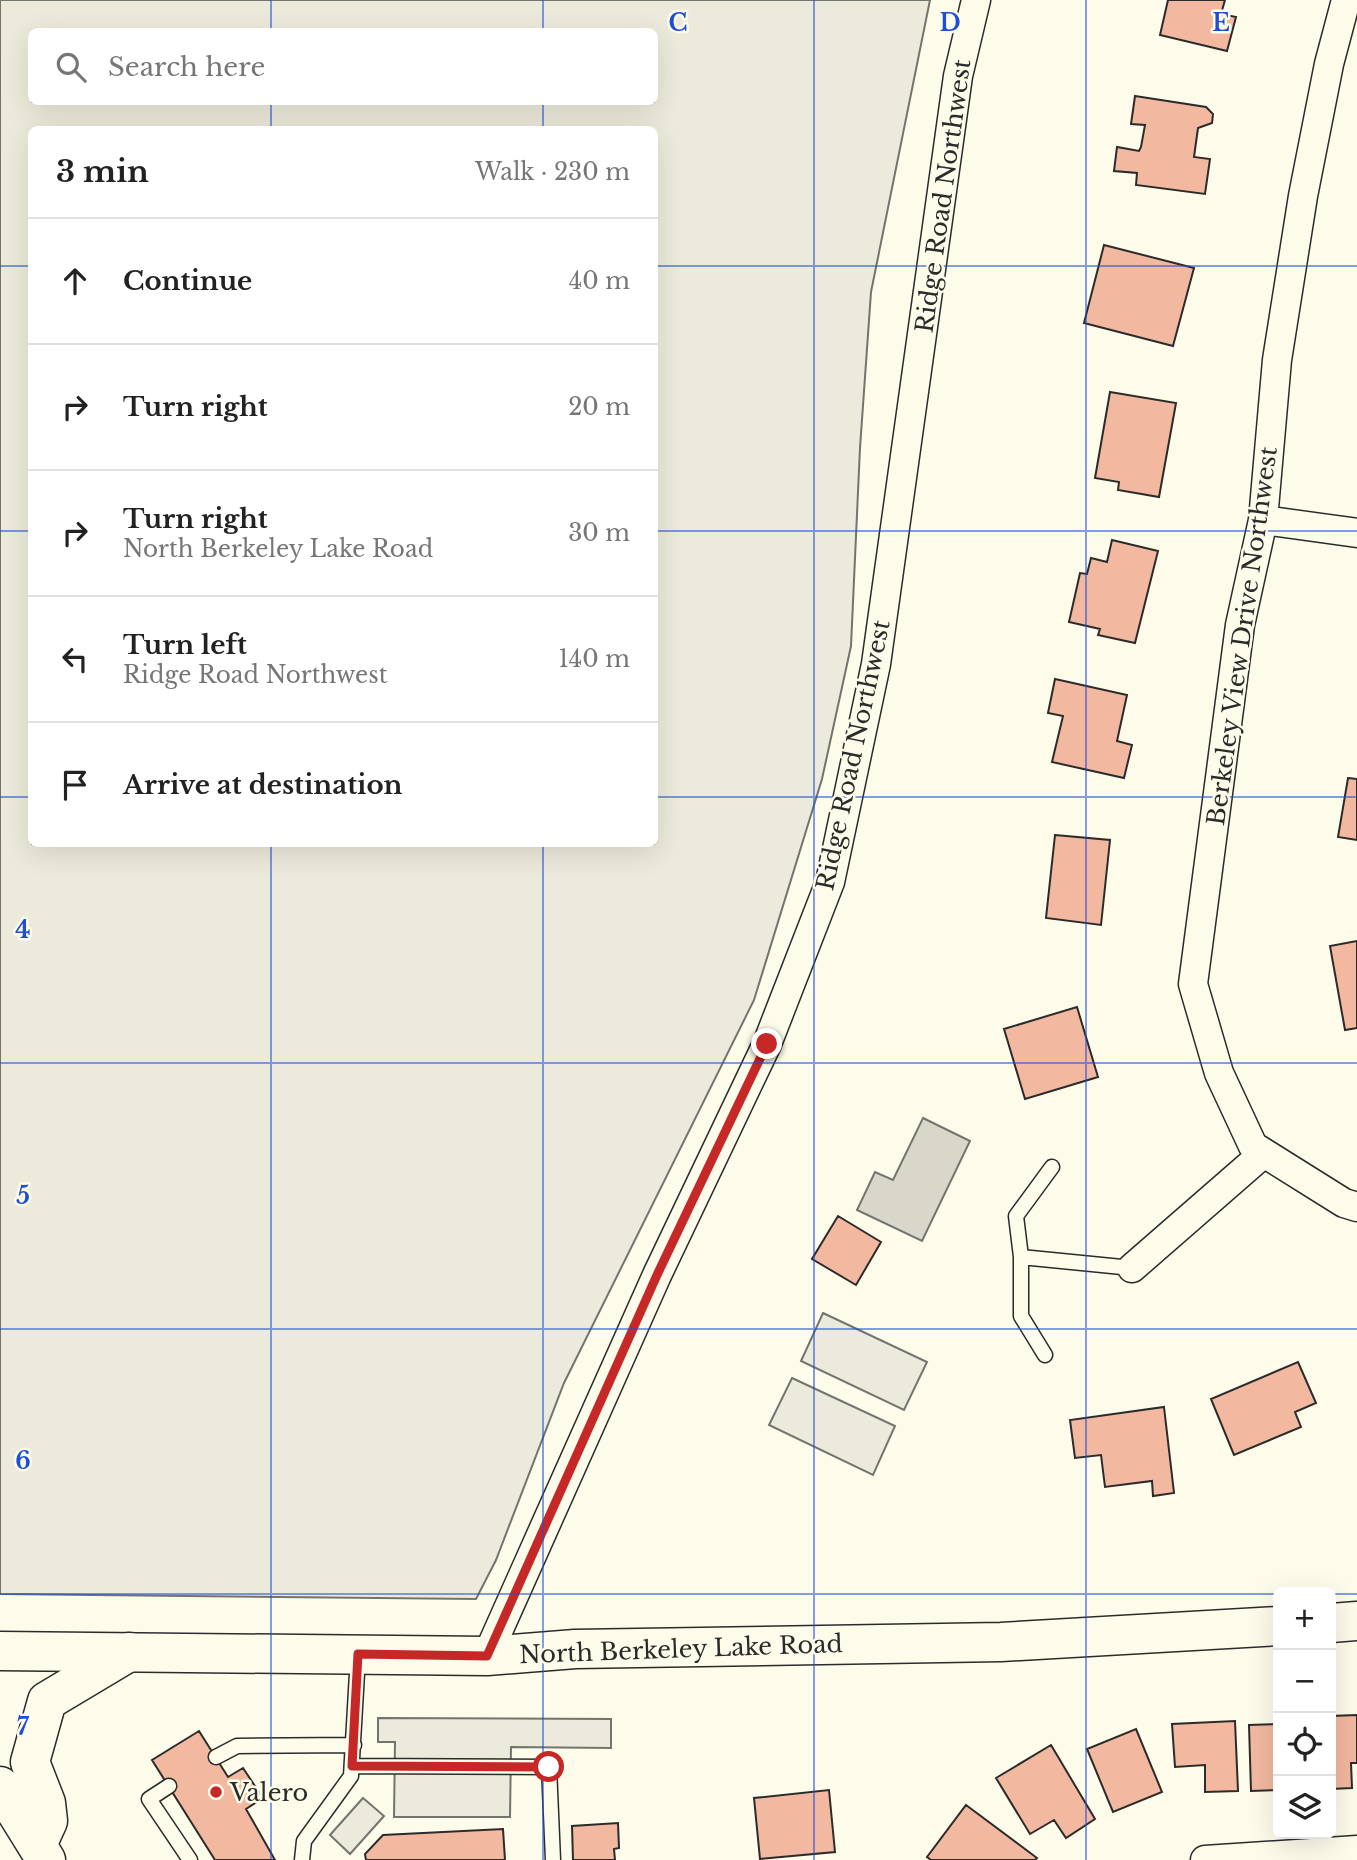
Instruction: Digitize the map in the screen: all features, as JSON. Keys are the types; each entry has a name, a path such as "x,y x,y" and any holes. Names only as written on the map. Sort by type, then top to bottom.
{"main road":[{"path":"1336,1623 1357,1621"},
{"name":"North Berkeley Lake Road","path":"0,1651 487,1656 575,1649 1002,1642 1273,1626"},
{"path":"42,1853 48,1821 46,1803 30,1762 47,1701 129,1652"},
{"path":"0,1786 42,1853"}],"street":[{"name":"Ridge Road Northwest","path":"487,1656 657,1275 767,1044 830,882 876,664 958,76 976,0"},
{"name":"Berkeley View Drive Northwest","path":"1346,0 1329,64 1298,224 1277,360 1264,520 1240,625 1193,984 1220,1073 1253,1146 1343,1203 1357,1207"},
{"path":"1264,520 1357,533"},
{"path":"1132,1268 1264,1153"},
{"path":"1205,1860 1357,1850"}],"lane":[{"path":"1045,1355 1021,1316 1021,1257 1016,1216 1052,1167"},
{"path":"1021,1257 1132,1268"},
{"path":"302,1860 303,1841 352,1776 358,1654"},
{"path":"216,1757 237,1746 354,1745"},
{"path":"352,1766 549,1767 553,1860"},
{"path":"169,1786 149,1799 190,1860"}],"shaded area":[{"path":"0,0 930,0 871,292 860,448 851,646 822,779 754,1000 564,1383 496,1560 476,1599 0,1594"},
{"path":"923,1118 970,1141 922,1241 857,1210 875,1172 893,1180"},
{"path":"823,1313 927,1362 904,1410 801,1361"},
{"path":"792,1378 895,1426 873,1475 769,1425"},
{"path":"378,1718 611,1719 611,1748 511,1747 510,1817 394,1817 395,1742 378,1742"},
{"path":"363,1798 384,1816 350,1854 330,1835"}],"building":[{"path":"1168,0 1225,0 1221,14 1236,17 1227,51 1160,35"},
{"path":"1135,96 1206,107 1213,114 1212,123 1198,128 1194,157 1210,159 1205,194 1136,185 1137,173 1114,171 1117,147 1139,151 1141,147 1145,125 1131,124"},
{"path":"1104,245 1194,268 1173,346 1084,323"},
{"path":"1110,392 1176,403 1159,497 1118,490 1119,482 1095,478"},
{"path":"1112,540 1158,551 1135,643 1098,635 1100,629 1069,622 1080,573 1087,574 1091,558 1107,562"},
{"path":"1055,679 1127,695 1117,741 1132,745 1124,778 1052,762 1063,716 1048,713"},
{"path":"1348,778 1357,779 1357,840 1338,837"},
{"path":"1055,835 1110,840 1101,925 1046,918"},
{"path":"1357,941 1357,1028 1345,1030 1330,946"},
{"path":"1077,1007 1098,1077 1025,1099 1004,1029"},
{"path":"838,1216 881,1242 856,1285 812,1259"},
{"path":"1298,1362 1316,1403 1295,1412 1301,1427 1234,1455 1211,1399"},
{"path":"1164,1407 1174,1493 1153,1496 1152,1481 1105,1487 1101,1455 1075,1458 1070,1420"},
{"path":"1357,1715 1357,1763 1351,1763 1352,1788 1336,1789 1336,1716"},
{"path":"1235,1721 1238,1791 1205,1792 1205,1765 1175,1767 1172,1724"},
{"path":"1273,1724 1273,1790 1251,1791 1249,1725"},
{"path":"1136,1729 1162,1792 1113,1812 1087,1749"},
{"name":"Valero","path":"199,1731 228,1777 243,1768 263,1798 246,1809 275,1860 215,1860 152,1760"},
{"path":"1051,1745 1095,1819 1066,1838 1054,1820 1030,1834 996,1778"},
{"path":"829,1790 835,1852 760,1859 754,1798"},
{"path":"966,1805 1037,1858 931,1860 927,1857"},
{"path":"618,1823 619,1848 614,1849 615,1860 573,1860 572,1826"},
{"path":"503,1829 505,1860 366,1860 365,1854 383,1835"}],"place":[{"name":"Valero","path":"216,1792"}],"route":[{"path":"549,1767 352,1766 358,1654 487,1656 657,1275 767,1044"}]}
